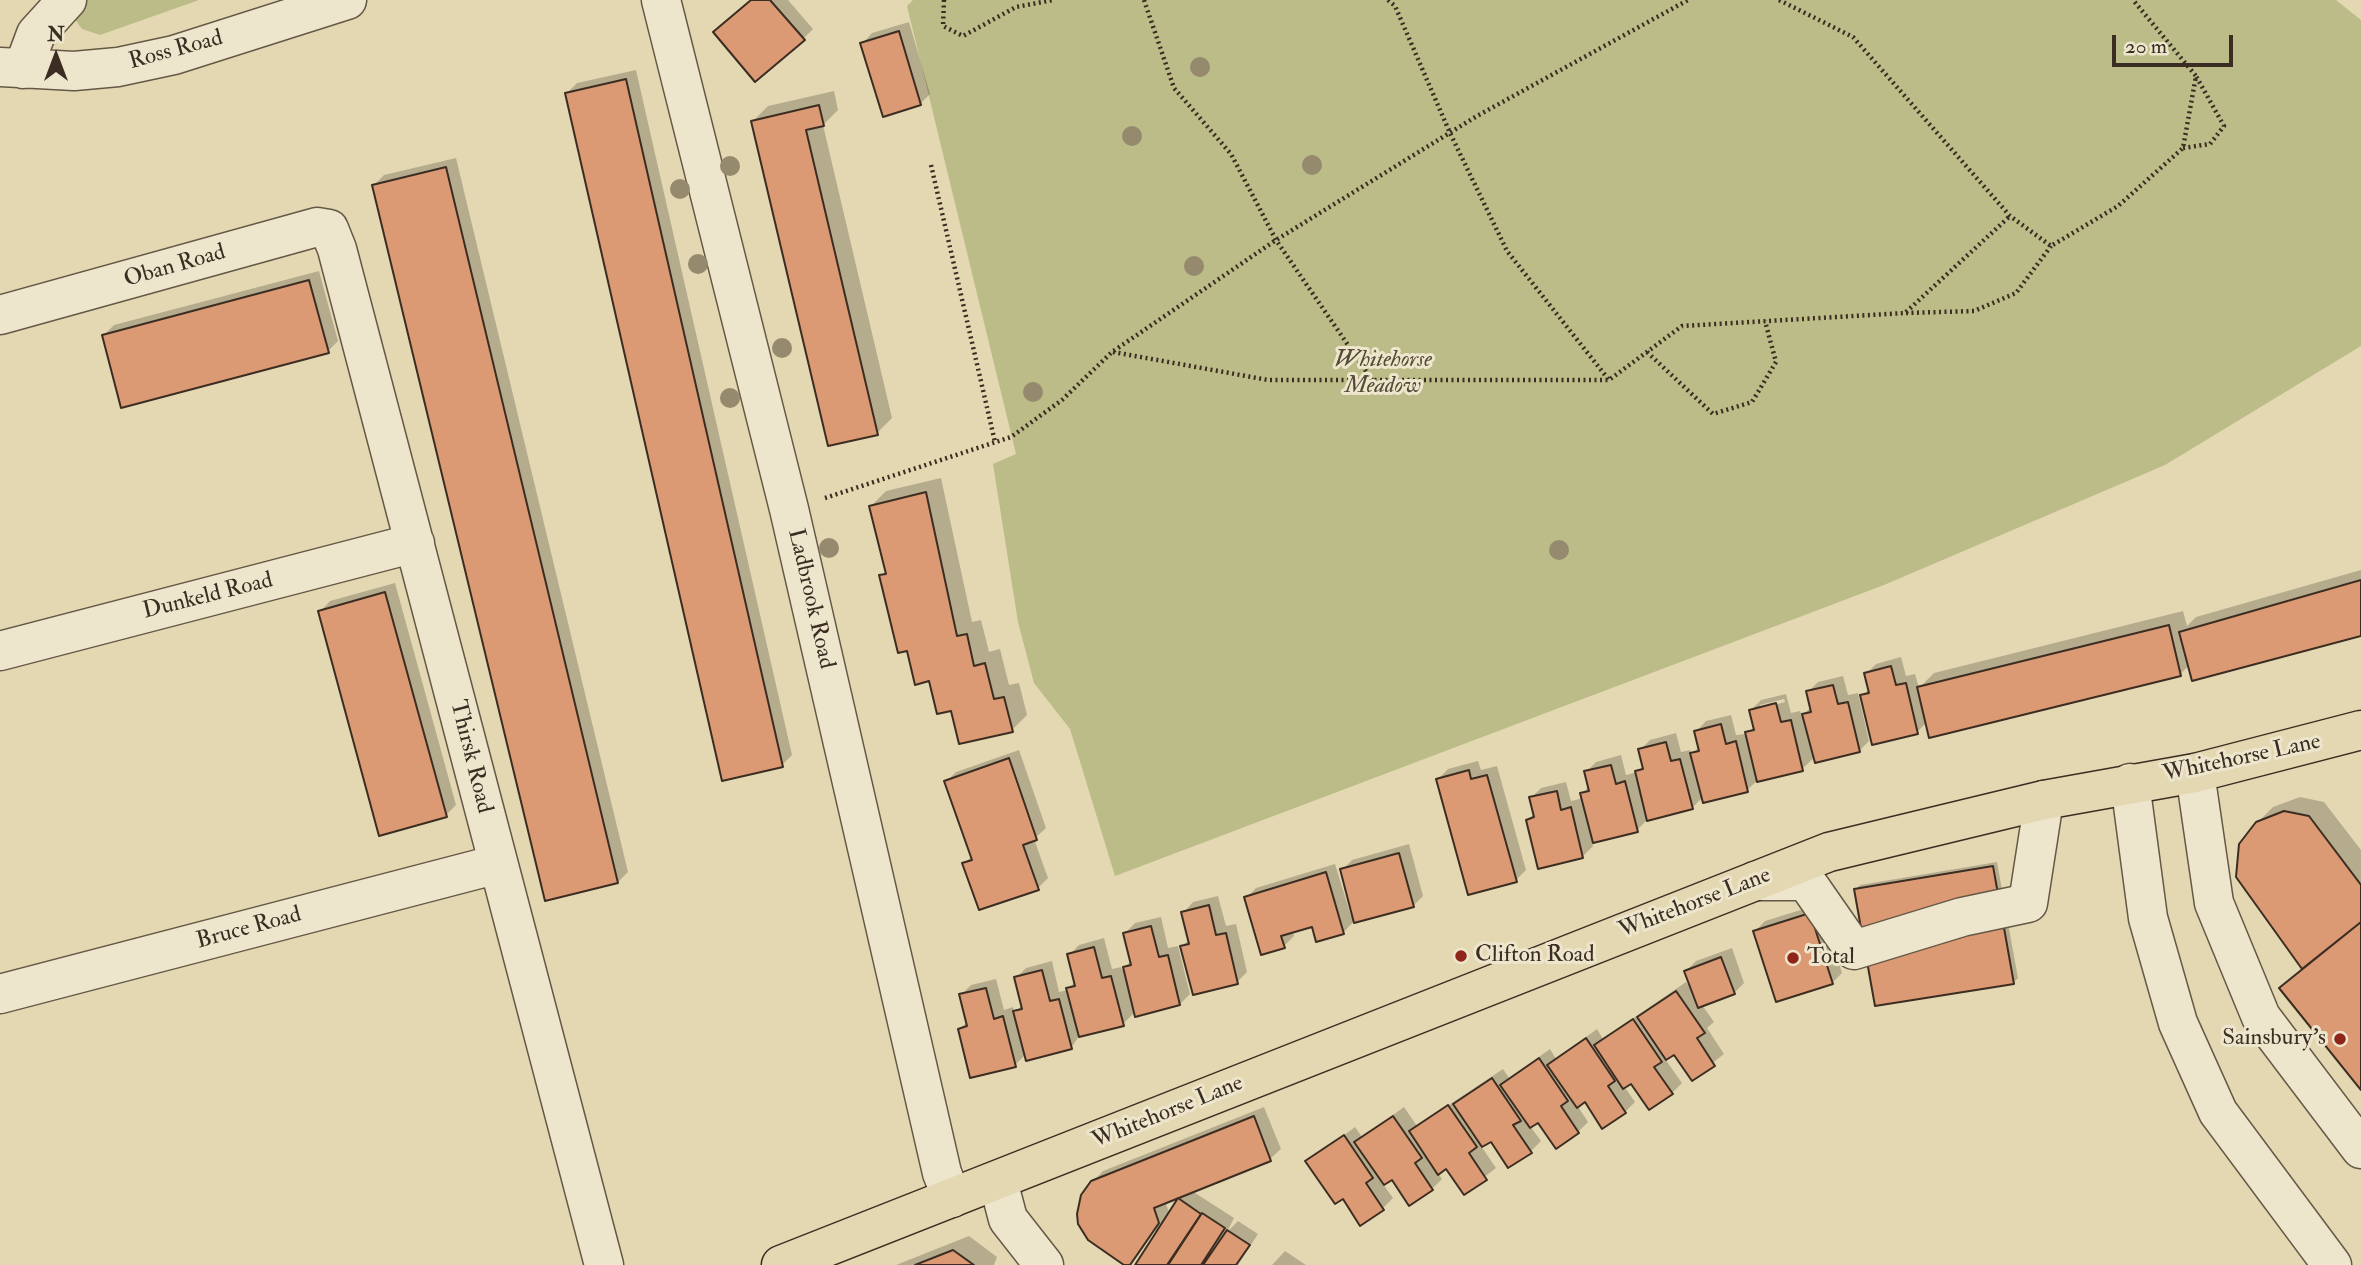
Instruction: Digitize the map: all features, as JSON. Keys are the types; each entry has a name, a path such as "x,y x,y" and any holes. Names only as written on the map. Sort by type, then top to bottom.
{"main road":[{"name":"Whitehorse Lane","path":"781,1265 1829,852 2043,800 2194,773 2361,730"}],"street":[{"path":"12,68 36,34 67,0"},
{"name":"Ross Road","path":"12,68 75,71 129,64 174,54 347,0"},
{"name":"Ladbrook Road","path":"661,0 789,509 939,1160 952,1198"},
{"name":"Oban Road","path":"0,315 317,227 329,229 337,249"},
{"name":"Thirsk Road","path":"337,249 604,1265"},
{"name":"Dunkeld Road","path":"0,651 415,543"},
{"path":"2194,773 2214,903 2261,1017 2361,1149"},
{"path":"2130,783 2148,918 2178,1023 2218,1112 2332,1265"},
{"path":"1755,881 1806,881 1854,950 1962,917 2028,903 2043,800"},
{"name":"Bruce Road","path":"0,994 498,864"},
{"path":"998,1181 1008,1219 1044,1265"}],"path":[{"path":"944,0 943,26 963,36 1016,7 1053,0"},
{"path":"1144,0 1174,88 1231,154 1276,240 1372,380"},
{"path":"1388,0 1395,6 1450,133 1507,251 1609,380"},
{"path":"789,509 1011,437 1062,400 1112,352 1276,240 1450,133 1688,0"},
{"path":"1779,0 1853,37 2010,216 2051,246"},
{"path":"1112,352 1268,380 1609,380 1682,326 1974,311 2016,293 2051,246 2118,206 2183,148 2210,144 2224,126 2196,76 2133,0"},
{"path":"2183,148 2196,76"},
{"path":"931,165 995,442"},
{"path":"1905,313 2010,216"},
{"path":"1647,352 1713,414 1752,402 1776,362 1765,321"}],"green space":[{"path":"69,0 199,0 100,35 82,29 74,18"},
{"name":"Whitehorse Meadow","path":"913,0 2336,0 2361,20 2361,346 2165,465 1884,585 1115,876 1070,729 1034,683 1018,622 993,464 1016,454 907,6"}],"building":[{"path":"751,0 770,0 805,40 755,82 713,32"},
{"path":"899,31 921,105 883,117 860,43"},
{"path":"626,79 783,767 722,781 565,93"},
{"path":"819,105 824,126 806,130 878,435 828,446 751,121"},
{"path":"446,167 618,883 545,901 372,185"},
{"path":"309,280 329,353 121,408 102,335"},
{"path":"926,492 957,636 967,634 974,666 985,663 994,699 1004,697 1013,732 959,744 951,711 937,714 929,681 915,685 907,651 898,653 879,575 886,574 869,506"},
{"path":"2361,580 2361,636 2192,681 2179,632"},
{"path":"385,592 447,817 379,836 318,611"},
{"path":"2169,625 2181,676 1929,738 1917,687"},
{"path":"1891,666 1896,685 1906,683 1918,734 1872,745 1860,695 1869,693 1864,673"},
{"path":"1833,685 1838,704 1848,702 1860,752 1815,763 1802,714 1811,712 1806,691"},
{"path":"1776,703 1781,722 1791,720 1803,771 1757,782 1745,732 1754,730 1749,710"},
{"path":"1721,724 1726,744 1736,741 1748,792 1703,803 1690,753 1699,751 1694,731"},
{"path":"1666,742 1671,761 1680,759 1693,809 1647,821 1635,771 1643,769 1638,749"},
{"path":"1009,758 1037,840 1023,845 1039,890 979,910 962,863 972,860 944,781"},
{"path":"1611,765 1616,784 1625,781 1638,832 1593,843 1580,793 1589,791 1584,771"},
{"path":"1469,770 1471,779 1487,775 1517,882 1468,895 1436,779"},
{"path":"1557,791 1561,810 1571,807 1583,858 1538,869 1526,820 1534,817 1529,797"},
{"path":"2284,811 2309,816 2361,885 2361,922 2302,969 2236,877 2239,844 2256,822"},
{"path":"1399,853 1414,907 1354,923 1340,869"},
{"path":"1993,866 2014,984 1875,1006 1854,889"},
{"path":"1326,872 1344,934 1316,942 1312,927 1281,936 1285,948 1261,955 1244,897"},
{"path":"1209,905 1216,935 1226,933 1238,984 1193,995 1180,946 1189,944 1181,912"},
{"name":"Total","path":"1810,913 1833,984 1776,1002 1753,931"},
{"name":"Sainsbury's","path":"2361,922 2361,1090 2279,988"},
{"path":"1151,926 1159,957 1168,955 1180,1005 1135,1017 1123,967 1131,965 1123,933"},
{"path":"1094,947 1102,978 1111,976 1124,1026 1079,1037 1066,988 1075,986 1067,954"},
{"path":"1721,957 1735,994 1698,1008 1684,971"},
{"path":"1042,970 1050,1001 1059,999 1072,1049 1026,1061 1013,1011 1022,1009 1014,977"},
{"path":"986,988 994,1019 1003,1016 1016,1067 970,1078 958,1029 967,1026 959,994"},
{"path":"1676,991 1705,1033 1697,1038 1715,1066 1692,1081 1674,1055 1666,1060 1637,1017"},
{"path":"1633,1019 1662,1062 1654,1067 1673,1094 1649,1110 1631,1084 1623,1089 1594,1045"},
{"path":"1586,1038 1615,1081 1608,1086 1626,1113 1602,1129 1585,1102 1577,1108 1547,1065"},
{"path":"1539,1058 1568,1101 1561,1106 1579,1133 1556,1149 1538,1123 1530,1128 1500,1085"},
{"path":"1492,1078 1521,1121 1513,1125 1532,1153 1508,1168 1491,1142 1482,1147 1453,1104"},
{"path":"1448,1105 1477,1147 1469,1153 1487,1180 1464,1195 1446,1169 1438,1175 1409,1131"},
{"path":"1254,1116 1271,1161 1154,1208 1159,1223 1130,1265 1124,1265 1088,1240 1078,1224 1077,1214 1081,1195 1091,1181"},
{"path":"1393,1116 1422,1158 1415,1163 1433,1190 1409,1206 1392,1180 1384,1185 1354,1142"},
{"path":"1344,1135 1373,1178 1366,1183 1384,1210 1360,1226 1343,1199 1335,1204 1305,1161"},
{"path":"1178,1198 1201,1214 1167,1265 1135,1265"},
{"path":"1202,1213 1225,1228 1201,1265 1168,1265"},
{"path":"1227,1230 1250,1245 1236,1265 1203,1265"},
{"path":"953,1250 974,1265 915,1265"}],"place":[{"name":"Clifton Road","path":"1461,956"},
{"name":"Total","path":"1793,958"},
{"name":"Sainsbury's","path":"2340,1039"}]}
